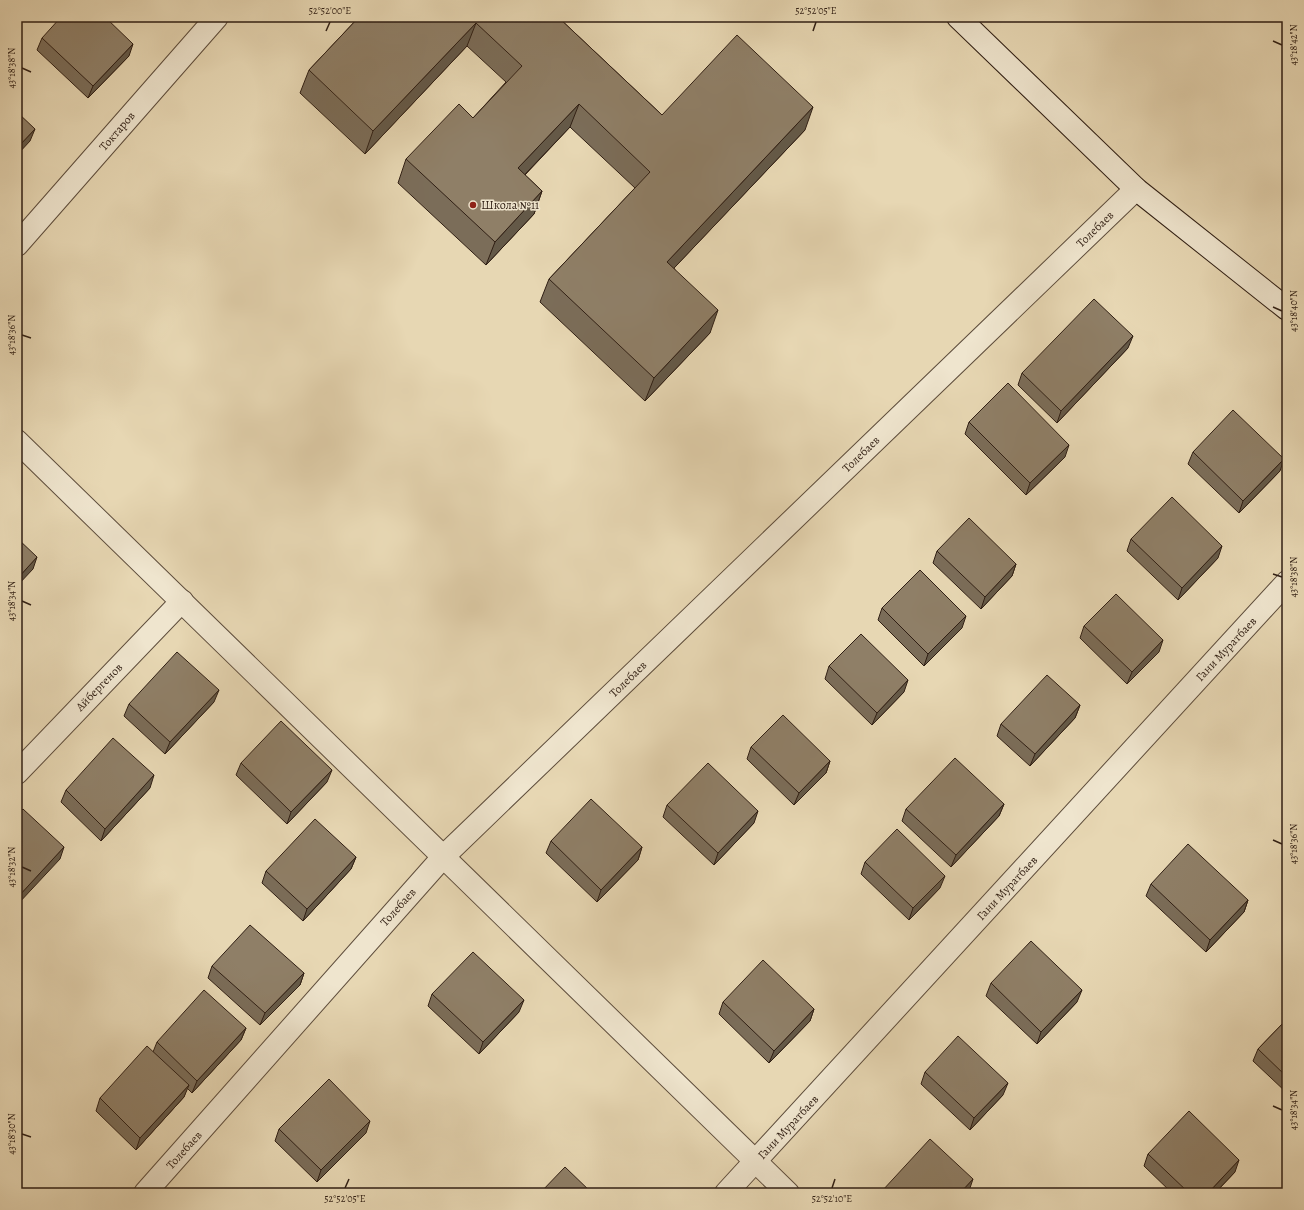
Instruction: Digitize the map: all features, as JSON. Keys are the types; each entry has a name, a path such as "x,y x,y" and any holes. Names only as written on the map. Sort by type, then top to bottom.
{"street":[{"name":"Токтаров","path":"17,245 217,17"},
{"path":"958,17 1136,189 1287,309"},
{"name":"Толебаев","path":"145,1193 443,857 1136,189"},
{"path":"17,441 788,1193"},
{"name":"Гани Муратбаев","path":"726,1193 1287,582"},
{"name":"Айбергенов","path":"17,773 182,601"}],"building":[{"path":"61,17 105,17 133,44 93,86 42,38"},
{"name":"Школа №11","path":"359,17 558,17 662,115 737,35 813,107 667,262 718,310 654,378 549,279 650,172 579,104 518,168 542,191 495,242 406,159 459,104 473,118 522,66 476,23 373,131 309,70"},
{"path":"17,112 35,129 17,148"},
{"path":"1094,299 1133,336 1061,411 1022,373"},
{"path":"1008,383 1069,445 1030,483 969,422"},
{"path":"1233,410 1284,459 1243,501 1193,452"},
{"path":"1172,497 1222,546 1182,588 1131,539"},
{"path":"969,518 1016,564 985,597 937,551"},
{"path":"17,538 37,557 17,579"},
{"path":"920,570 966,616 928,654 882,608"},
{"path":"1116,594 1163,640 1132,672 1084,626"},
{"path":"861,634 908,680 877,713 829,666"},
{"path":"177,652 219,690 170,742 129,704"},
{"path":"1047,675 1080,705 1035,754 1001,724"},
{"path":"783,715 830,761 799,793 751,747"},
{"path":"281,721 332,770 291,812 241,763"},
{"path":"113,738 154,775 105,829 66,790"},
{"path":"955,758 1004,804 956,855 906,809"},
{"path":"708,763 758,811 718,853 667,805"},
{"path":"591,799 642,847 601,890 551,841"},
{"path":"23,809 64,847 17,898 17,815"},
{"path":"315,819 356,857 307,909 266,871"},
{"path":"897,829 945,876 913,908 865,862"},
{"path":"1188,844 1248,900 1210,940 1151,884"},
{"path":"250,925 304,973 265,1013 212,966"},
{"path":"1031,941 1082,990 1041,1032 991,983"},
{"path":"473,952 524,1000 483,1042 432,994"},
{"path":"763,960 814,1009 774,1051 723,1002"},
{"path":"204,990 246,1028 197,1081 157,1042"},
{"path":"1287,1019 1287,1077 1258,1049"},
{"path":"958,1036 1008,1083 974,1118 925,1072"},
{"path":"147,1046 189,1085 140,1138 100,1098"},
{"path":"329,1079 370,1121 321,1170 279,1129"},
{"path":"1189,1111 1239,1160 1208,1193 1189,1193 1148,1154"},
{"path":"930,1139 973,1179 960,1193 885,1193 882,1191"},
{"path":"565,1167 592,1193 540,1193"}],"place":[{"name":"Школа №11","path":"473,205"}]}
